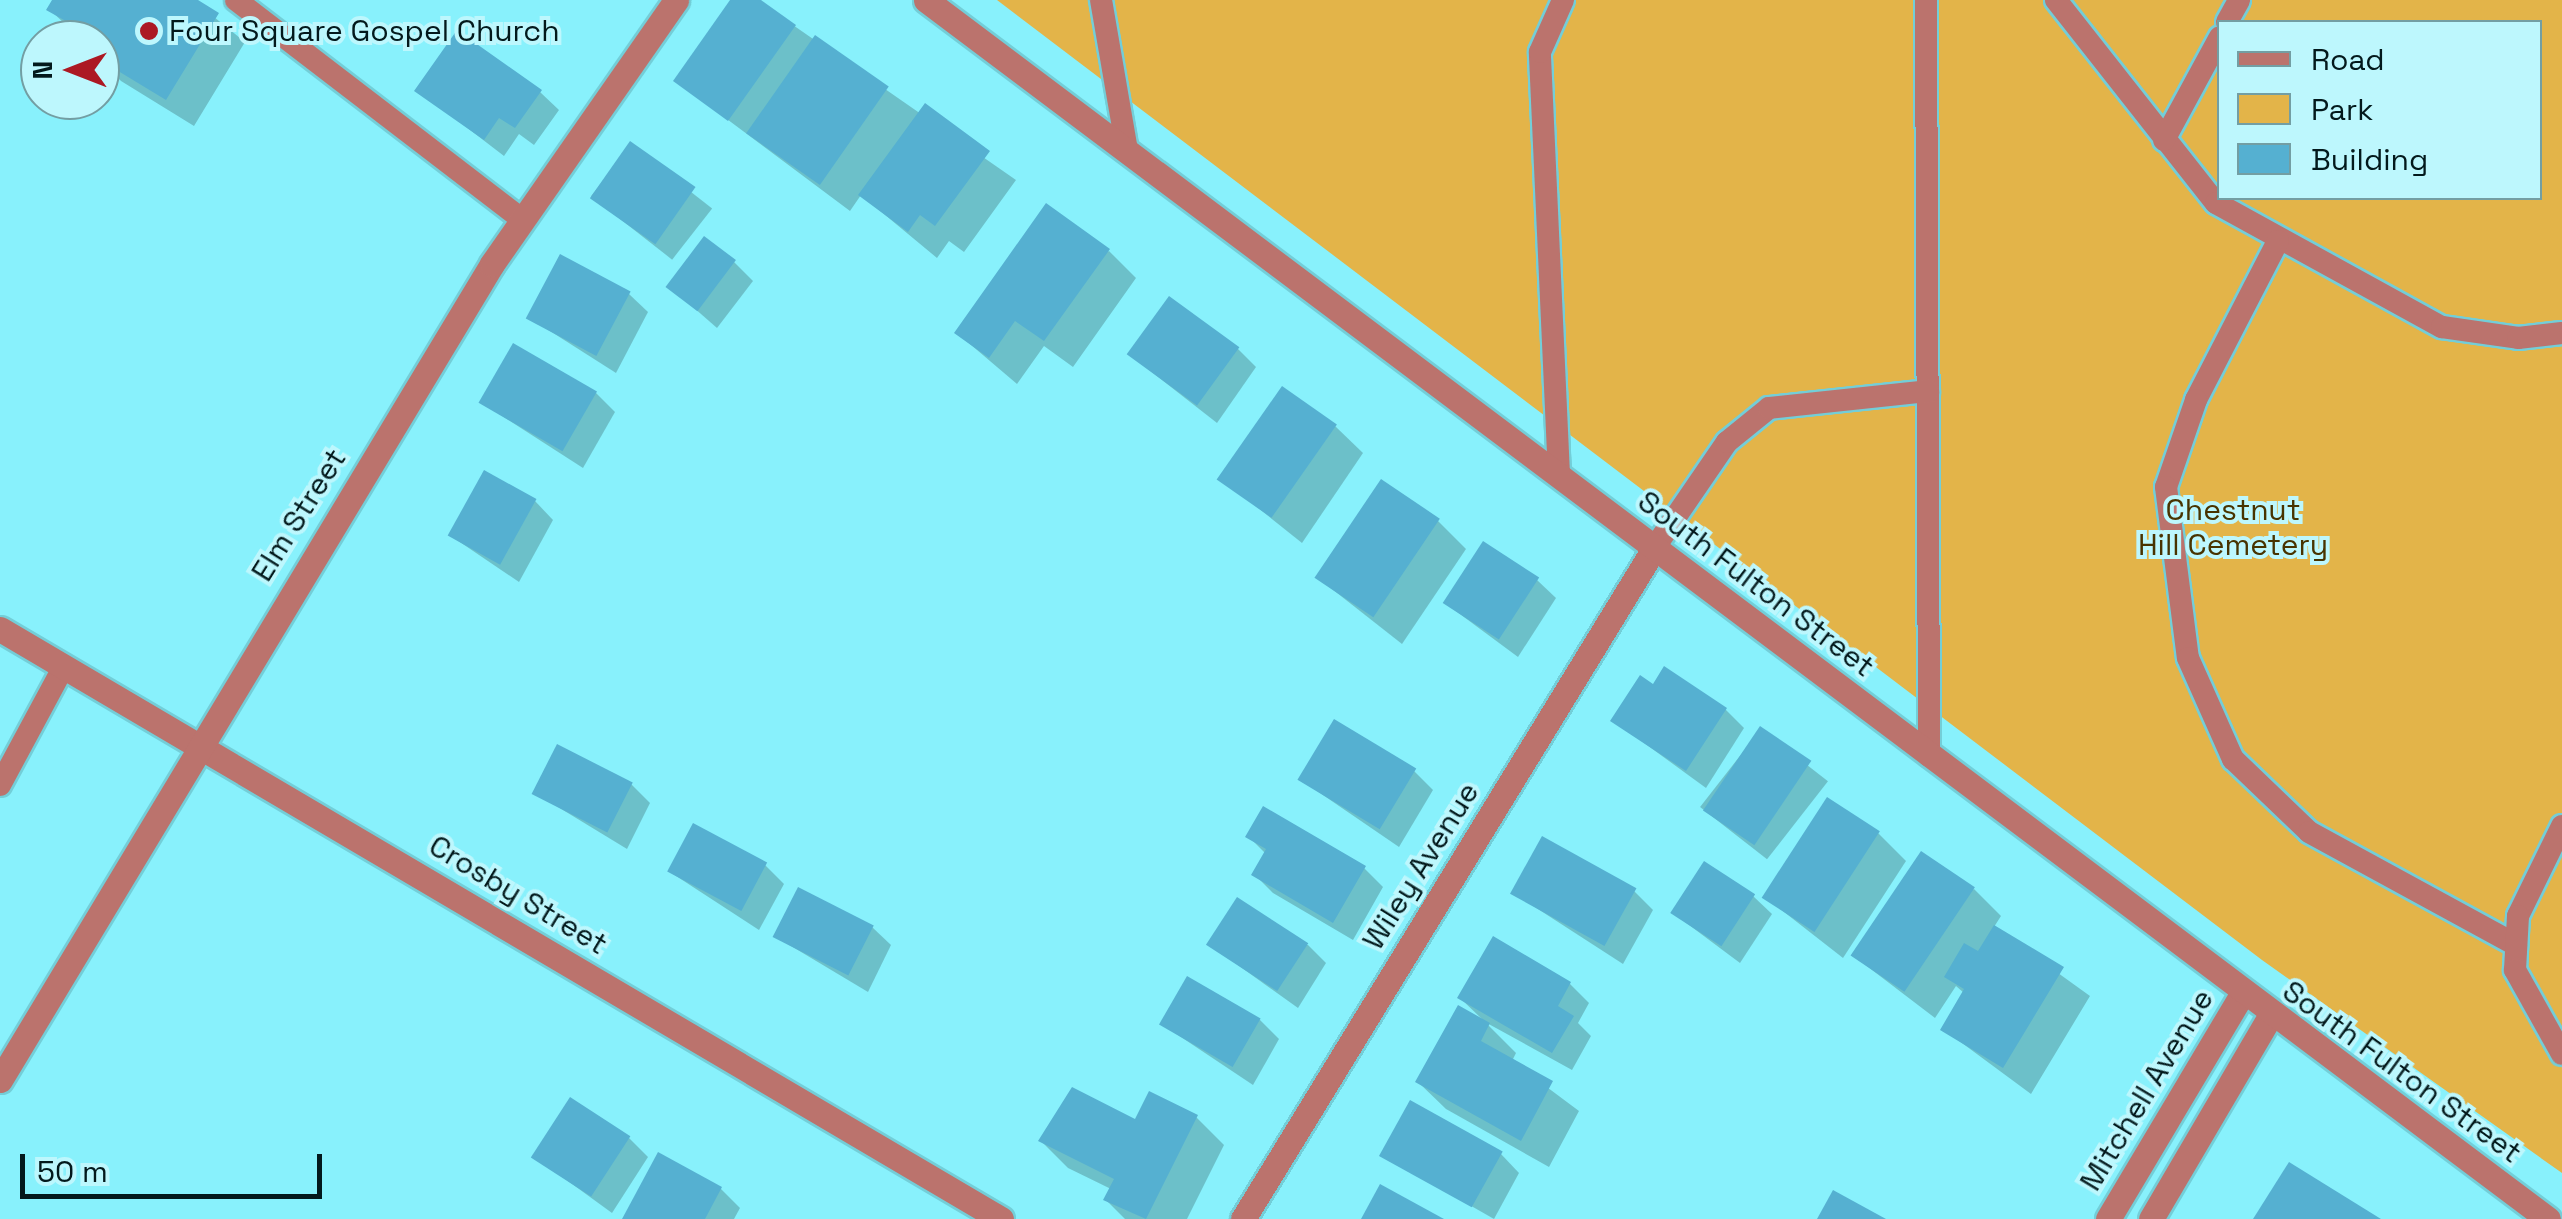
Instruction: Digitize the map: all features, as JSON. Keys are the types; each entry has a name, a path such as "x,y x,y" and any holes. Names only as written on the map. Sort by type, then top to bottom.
{"street":[{"name":"Elm Street","path":"0,1080 197,741 523,220 676,0"},
{"name":"South Fulton Street","path":"926,0 1655,547 2270,1016 2548,1219"},
{"name":"Wiley Avenue","path":"1243,1219 1655,547"},
{"name":"Crosby Street","path":"0,630 197,741 1001,1219"},
{"name":"Mitchell Avenue","path":"2108,1219 2242,994"},
{"path":"2151,1219 2270,1016"}],"lane":[{"path":"236,0 523,220"},
{"path":"1101,0 1127,150"},
{"path":"1559,475 1540,52 1563,0"},
{"path":"1926,0 1929,756"},
{"path":"2056,0 2216,203 2278,241 2442,326 2518,338 2562,333"},
{"path":"2164,140 2217,43"},
{"path":"2278,241 2196,400 2166,487 2188,658 2233,759 2309,832 2516,945"},
{"path":"1655,547 1727,442 1769,408 1928,391"},
{"path":"0,785 64,666"},
{"path":"2562,826 2535,871 2516,945 2515,970 2562,1054"}],"green space":[{"name":"Chestnut Hill Cemetery","path":"997,0 2562,0 2562,1173 2262,960"}],"building":[{"path":"52,0 198,0 219,13 166,100 120,72 120,20 64,20 46,10"},
{"path":"730,0 761,0 796,25 728,121 673,81"},
{"path":"457,30 542,90 515,128 499,118 484,140 414,91"},
{"path":"815,35 889,87 820,185 746,133"},
{"path":"925,103 990,151 935,226 920,215 908,232 858,195"},
{"path":"630,141 696,187 655,244 590,198"},
{"path":"1046,203 1110,249 1044,341 1015,321 989,358 954,333"},
{"path":"704,236 736,260 697,311 665,287"},
{"path":"560,254 631,292 596,356 526,318"},
{"path":"1169,296 1239,347 1197,405 1127,354"},
{"path":"513,343 597,392 563,451 478,403"},
{"path":"1282,386 1337,424 1271,518 1217,479"},
{"path":"484,470 536,499 500,565 448,536"},
{"path":"1381,479 1440,519 1373,617 1314,578"},
{"path":"1483,541 1539,577 1499,640 1443,603"},
{"path":"1664,666 1727,708 1686,771 1610,721 1640,675 1653,684"},
{"path":"1334,719 1416,768 1380,829 1297,780"},
{"path":"1760,726 1811,761 1754,845 1703,811"},
{"path":"557,744 633,783 607,832 532,794"},
{"path":"1827,797 1880,831 1814,932 1762,898"},
{"path":"1263,806 1366,866 1333,923 1251,875 1266,849 1245,837"},
{"path":"693,823 767,862 741,911 667,872"},
{"path":"1542,836 1636,888 1604,946 1510,894"},
{"path":"1921,851 1975,887 1904,992 1851,955"},
{"path":"1704,861 1755,894 1721,946 1670,913"},
{"path":"798,887 874,926 848,975 773,937"},
{"path":"1237,897 1308,943 1277,991 1206,945"},
{"path":"1994,925 2064,967 2003,1068 1940,1030 1964,989 1944,977 1964,943 1978,951"},
{"path":"1493,936 1571,982 1558,1006 1574,1016 1552,1053 1457,998"},
{"path":"1187,976 1261,1018 1233,1067 1159,1024"},
{"path":"1458,1005 1490,1023 1481,1041 1553,1081 1521,1141 1415,1082"},
{"path":"1072,1087 1135,1119 1149,1091 1198,1115 1146,1219 1103,1200 1114,1179 1038,1141"},
{"path":"570,1097 630,1136 591,1197 531,1157"},
{"path":"1410,1100 1503,1151 1472,1207 1379,1156"},
{"path":"658,1152 722,1187 705,1219 622,1219"},
{"path":"2289,1162 2381,1219 2253,1219"},
{"path":"1380,1184 1444,1219 1361,1219"},
{"path":"1833,1190 1886,1219 1817,1219"}],"place":[{"name":"Four Square Gospel Church","path":"149,31"}]}
